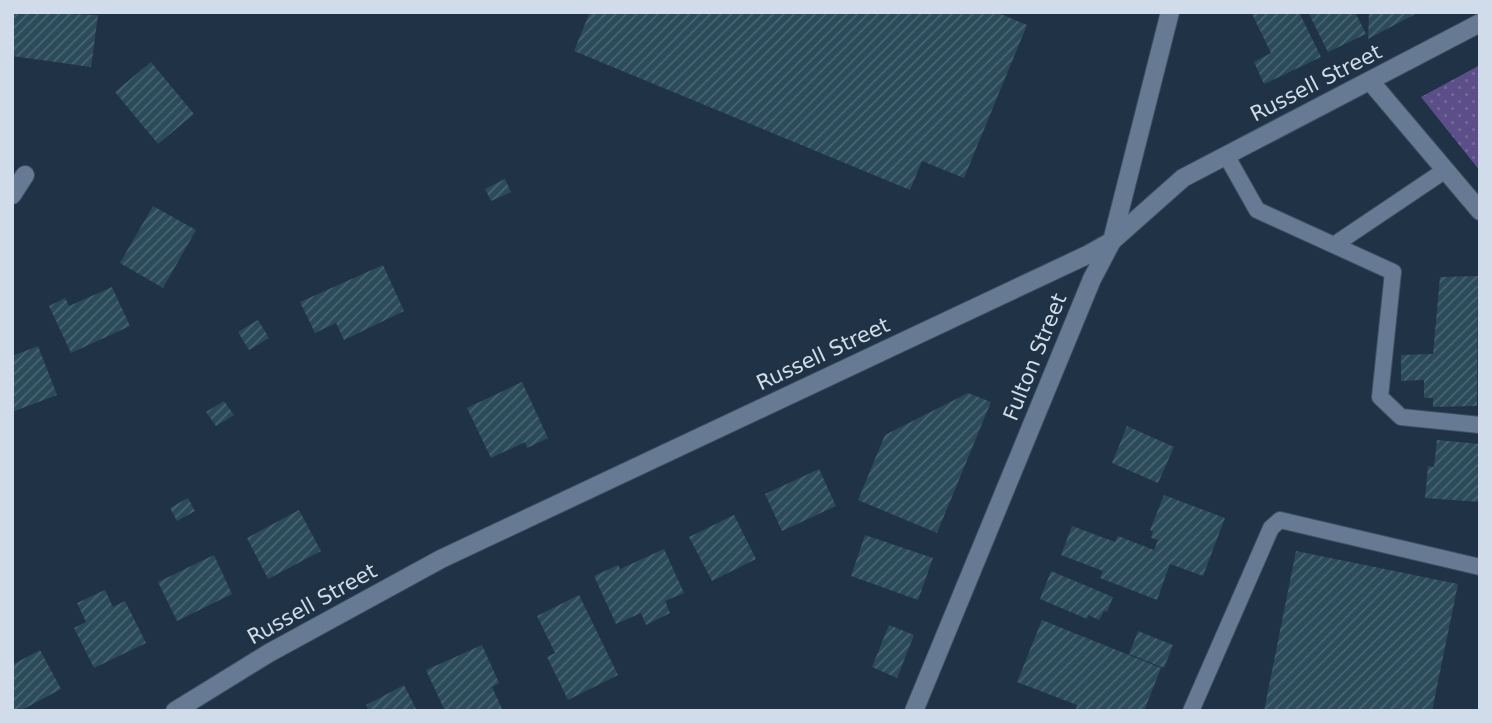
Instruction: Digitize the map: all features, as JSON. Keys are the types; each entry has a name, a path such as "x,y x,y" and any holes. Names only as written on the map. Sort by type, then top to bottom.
{"street":[{"name":"Fulton Street","path":"914,711 1093,279 1112,241 1170,12"},
{"name":"Russell Street","path":"175,711 269,653 441,559 1112,241 1183,178 1480,23"},
{"path":"1370,81 1480,211"},
{"path":"12,195 25,175"}],"lane":[{"path":"1226,155 1257,210 1393,272 1380,397 1401,417 1480,425"},
{"path":"1334,245 1444,171"},
{"path":"1191,711 1271,528 1280,520 1480,567"}],"shaded area":[{"path":"1480,65 1480,171 1421,97"}],"building":[{"path":"12,12 98,15 91,67 12,56"},
{"path":"590,12 996,12 1027,25 964,178 922,161 910,190 574,51"},
{"path":"1251,12 1299,12 1321,57 1264,84 1254,62 1271,53"},
{"path":"1308,12 1355,12 1366,34 1328,52"},
{"path":"1369,12 1419,12 1368,39"},
{"path":"151,62 194,114 158,144 115,92"},
{"path":"505,179 511,192 491,201 485,189"},
{"path":"153,206 196,230 163,288 120,263"},
{"path":"383,265 404,311 344,340 336,323 315,333 300,302"},
{"path":"1478,276 1477,406 1433,407 1433,398 1424,398 1424,380 1401,381 1401,355 1433,354 1440,277"},
{"path":"112,287 130,326 71,353 49,306 65,298 69,306"},
{"path":"258,320 269,338 249,350 238,332"},
{"path":"38,346 57,395 12,412 12,356"},
{"path":"522,382 548,438 527,448 525,442 491,458 467,408"},
{"path":"968,393 991,402 937,533 858,500 885,435"},
{"path":"224,401 234,415 216,426 206,412"},
{"path":"1127,426 1174,447 1158,483 1112,463"},
{"path":"1437,440 1480,444 1480,502 1425,498 1428,466 1434,467"},
{"path":"819,469 836,506 782,531 765,494"},
{"path":"1164,495 1225,518 1203,576 1170,564 1157,600 1100,578 1103,571 1061,555 1072,526 1115,542 1118,536 1154,550 1158,540 1151,538 1153,532 1150,530"},
{"path":"188,498 195,511 177,521 170,508"},
{"path":"299,510 321,551 268,579 247,538"},
{"path":"734,515 756,559 712,581 689,537"},
{"path":"865,535 933,558 918,600 851,576"},
{"path":"664,549 684,593 665,601 670,613 646,625 641,613 616,624 594,576 618,565 620,569"},
{"path":"1296,551 1458,584 1432,711 1264,711"},
{"path":"214,555 232,594 177,621 158,582"},
{"path":"1051,571 1113,597 1107,612 1104,611 1099,620 1088,615 1087,619 1040,599"},
{"path":"105,590 113,607 125,601 146,643 94,668 74,628 86,622 77,603"},
{"path":"579,595 618,675 568,700 547,657 555,653 537,616"},
{"path":"1042,620 1161,668 1144,711 1075,711 1077,705 1017,682"},
{"path":"889,625 914,635 897,678 872,667"},
{"path":"1138,631 1173,645 1164,668 1129,654"},
{"path":"482,645 499,683 492,687 503,711 445,711 426,670"},
{"path":"40,650 61,689 20,711 12,711 12,665"},
{"path":"404,685 417,711 369,711 366,705"}]}
